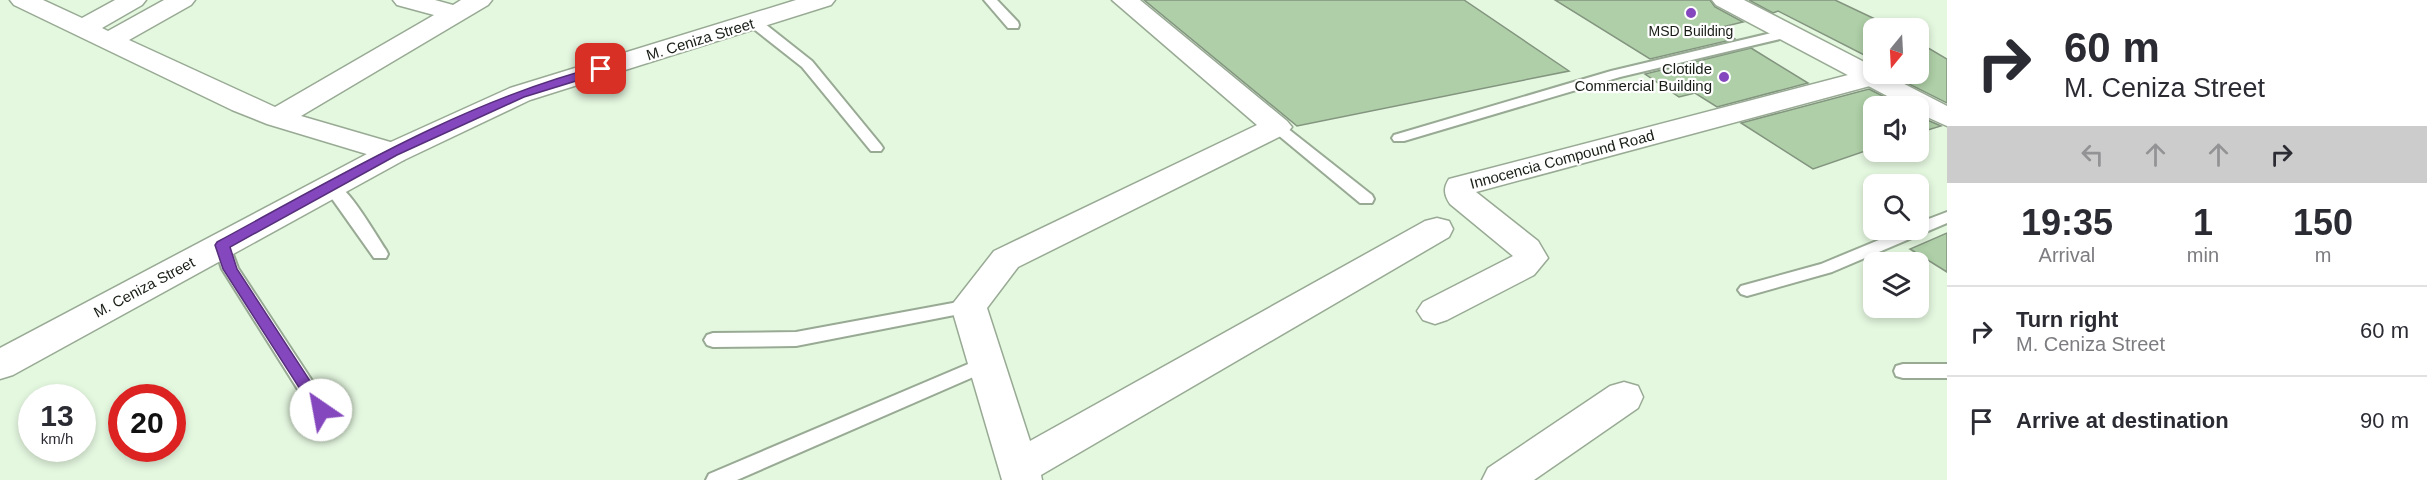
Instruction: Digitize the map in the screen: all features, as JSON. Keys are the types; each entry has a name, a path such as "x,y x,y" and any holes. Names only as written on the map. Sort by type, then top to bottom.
{"street":[{"path":"23,0 111,40 242,105 393,153"},
{"path":"49,13 73,0"},
{"path":"84,28 133,0"},
{"path":"111,40 182,0"},
{"path":"405,0 454,14"},
{"path":"278,118 479,0"},
{"name":"M. Ceniza Street","path":"0,365 393,153 520,94 755,23 822,0"},
{"path":"1125,0 1277,127 1006,259 969,306 1020,474 1437,229"},
{"path":"1725,0 1863,73"},
{"name":"Innocencia Compound Road","path":"1436,311 1522,267 1531,258 1526,249 1461,197 1460,186 1863,79"},
{"path":"1884,84 1947,117"},
{"path":"1502,480 1624,397"}],"lane":[{"path":"990,0 1013,25"},
{"path":"755,23 807,64 876,148"},
{"path":"1399,138 1616,74 1788,33"},
{"path":"1277,127 1366,199"},
{"path":"331,186 344,200 380,254"},
{"path":"1929,224 1947,217"},
{"path":"1747,290 1826,268 1892,240"},
{"path":"222,245 230,269 321,410"},
{"path":"713,340 796,339 969,306"},
{"path":"716,480 987,363"},
{"path":"1903,371 1947,370"}],"building":[{"path":"1144,0 1464,0 1569,71 1297,126"},
{"path":"1555,0 1710,0 1715,7 1743,22 1718,28 1735,39 1650,59"},
{"path":"1749,0 1835,0 1873,18 1863,18 1863,54 1778,11 1773,13"},
{"name":"Clotilde Commercial Building","path":"1751,48 1808,83 1717,107 1695,93 1679,97 1645,74"},
{"path":"1929,48 1947,59 1947,103 1909,84 1929,84"},
{"path":"1869,89 1883,96 1863,96 1863,152 1813,169 1741,123"},
{"path":"1929,121 1941,126 1929,130"},
{"path":"1947,233 1947,272 1929,261 1929,252 1915,252 1910,249"}],"place":[{"name":"MSD Building","path":"1691,13"},
{"name":"Clotilde Commercial Building","path":"1724,77"}],"route":[{"path":"321,410 230,269 222,245 393,153 520,94 601,69"}]}
